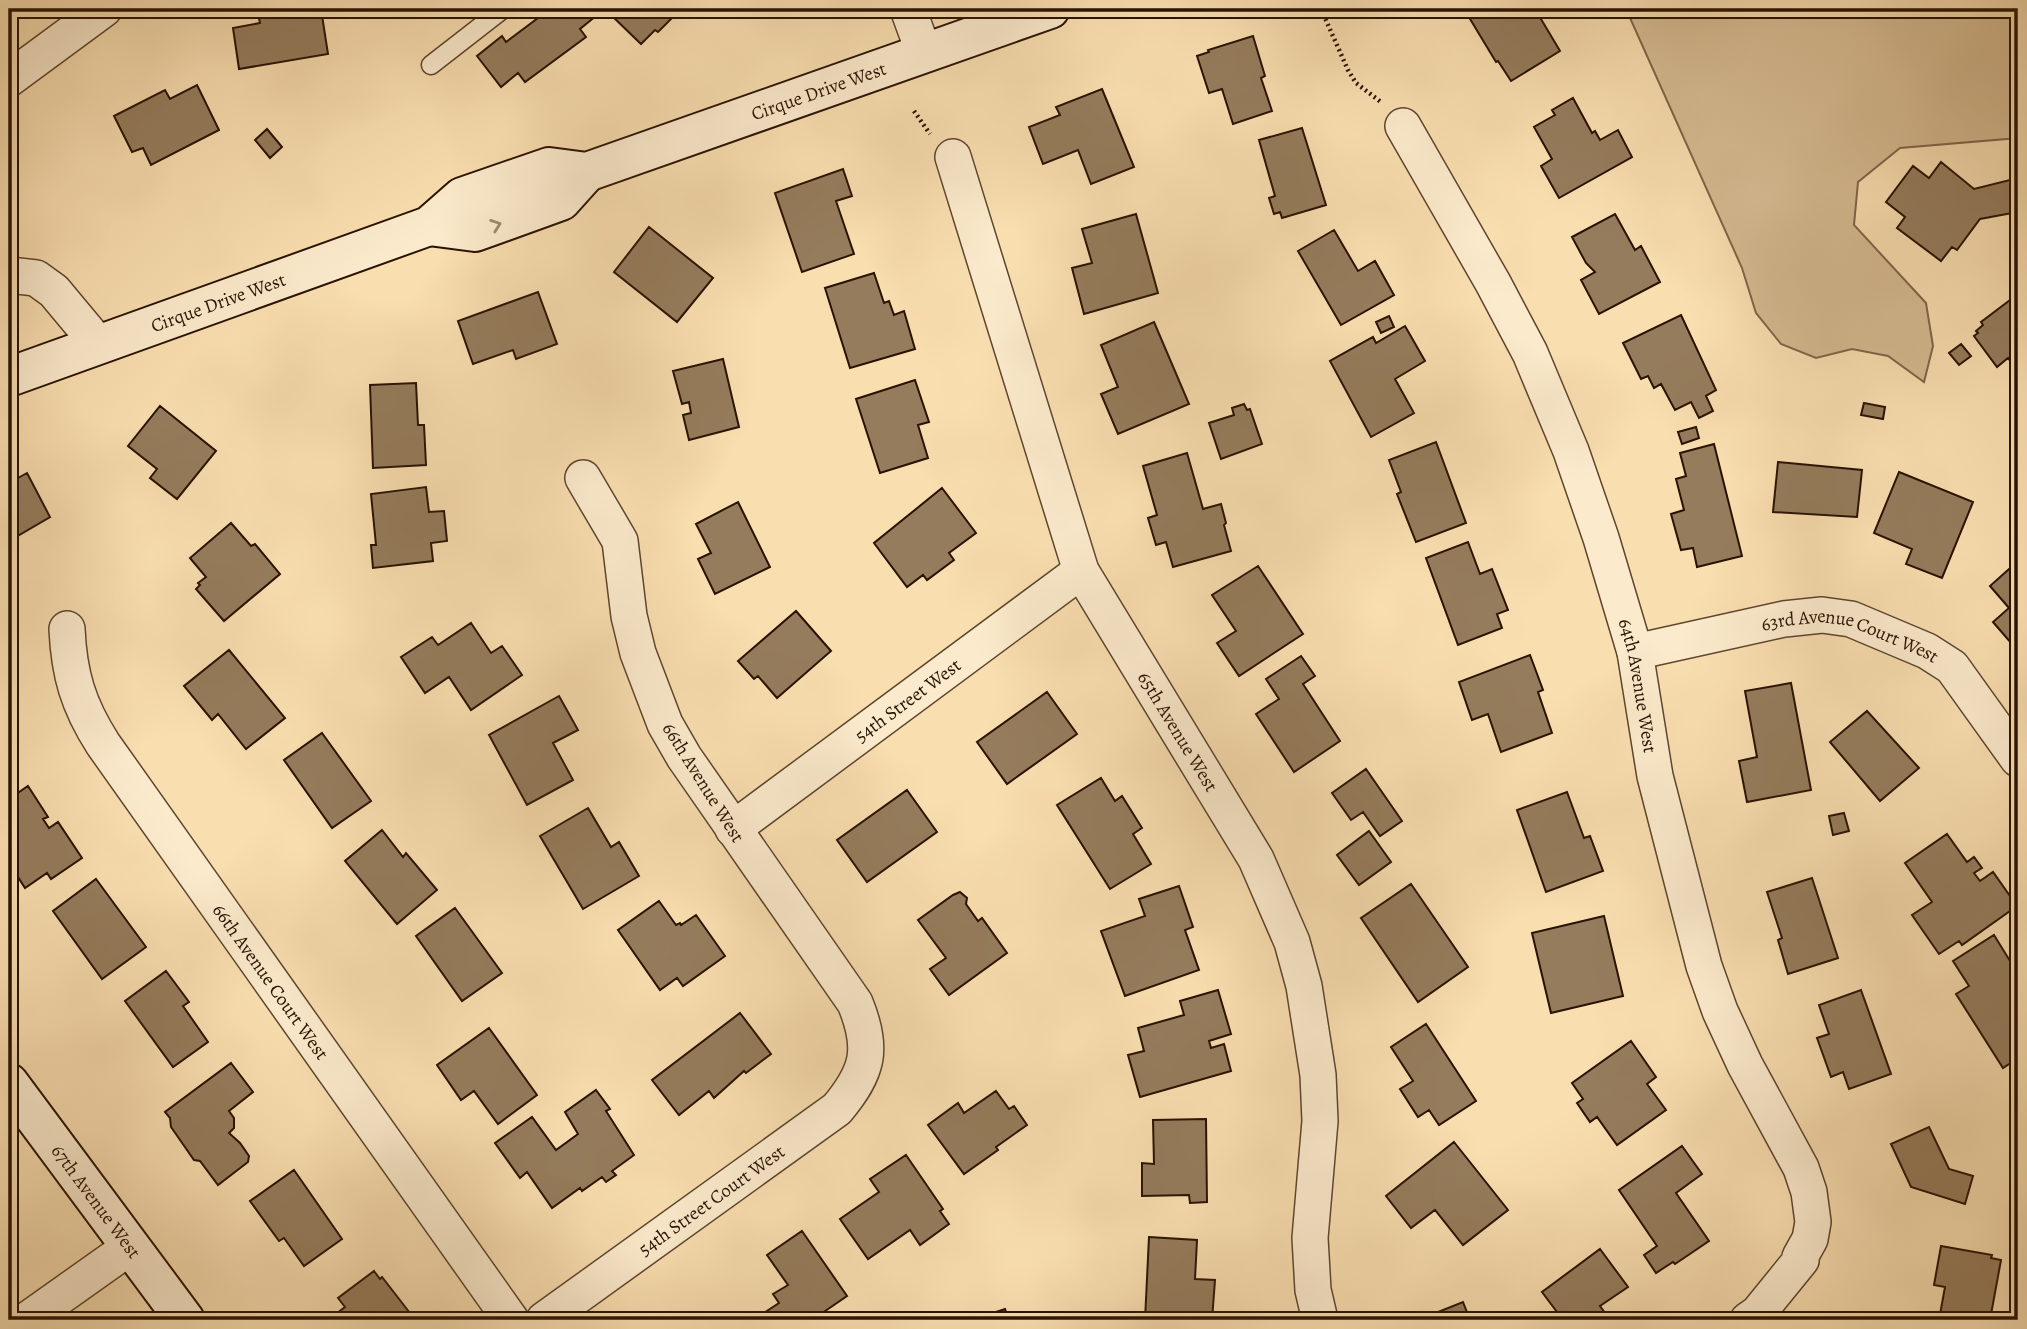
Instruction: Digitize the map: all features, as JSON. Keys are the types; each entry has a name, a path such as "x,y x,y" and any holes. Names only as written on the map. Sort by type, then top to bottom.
{"main road":[{"name":"Cirque Drive West","path":"9,377 429,226 463,197 549,167 587,172 1050,9"},
{"name":"67th Avenue West","path":"9,1083 185,1320"}],"street":[{"path":"9,79 104,9"},
{"path":"908,9 924,53"},
{"name":"64th Avenue West","path":"1403,126 1530,353 1571,451 1601,538 1635,652 1655,776 1704,966 1720,1011 1745,1065 1801,1168 1809,1192 1813,1222 1810,1239 1800,1257 1801,1260 1758,1313 1748,1320"},
{"name":"65th Avenue West","path":"953,157 1081,571 1256,859 1292,942 1309,1008 1318,1075 1320,1132 1310,1238 1313,1290 1320,1320"},
{"path":"9,275 36,278 54,291 99,345"},
{"name":"66th Avenue West","path":"583,478 620,541 629,616 650,689 684,757 855,1003 863,1023 866,1045 864,1066"},
{"name":"54th Street West","path":"733,830 1081,571"},
{"name":"63rd Avenue Court West","path":"1635,652 1784,619 1822,615 1850,619 1927,651 1952,667 2018,759"},
{"name":"66th Avenue Court West","path":"67,629 73,681 83,710 103,744 511,1320"},
{"name":"54th Street Court West","path":"544,1320 837,1109 856,1087 864,1066"},
{"path":"27,1320 130,1247"}],"lane":[{"path":"431,65 503,9"}],"path":[{"path":"1321,9 1356,83 1376,96 1403,126"}],"shaded area":[{"path":"1626,9 2018,9 2018,138 1900,148 1858,182 1854,225 1926,303 1933,346 1924,382 1888,356 1852,349 1816,358 1781,344 1756,313 1742,268"}],"building":[{"path":"257,9 321,9 328,54 239,69 233,28 260,23"},
{"path":"550,9 592,9 597,15 580,29 586,37 525,82 518,73 501,87 477,56 502,36 506,42"},
{"path":"615,9 681,9 658,32 655,30 641,44 610,14"},
{"path":"1464,9 1535,9 1560,51 1511,81 1498,61 1496,62"},
{"path":"1253,36 1265,76 1261,78 1272,111 1233,124 1222,89 1209,93 1197,56"},
{"path":"197,85 219,130 151,165 143,148 132,152 114,116 165,90 170,99"},
{"path":"1102,89 1134,167 1091,184 1078,150 1043,164 1029,127 1060,115 1056,107"},
{"path":"1573,98 1592,133 1595,131 1600,140 1618,130 1632,157 1559,198 1541,166 1552,159 1534,127 1555,115 1552,110"},
{"path":"1302,128 1326,205 1282,218 1280,212 1274,214 1269,198 1275,196 1259,140"},
{"path":"267,129 282,147 270,158 255,140"},
{"path":"1941,162 1974,189 2018,178 2018,212 1980,219 1957,250 1952,247 1941,261 1897,228 1905,217 1886,202 1913,166 1929,178"},
{"path":"843,169 852,196 836,201 854,254 802,272 775,193"},
{"path":"1136,214 1158,293 1084,314 1072,268 1092,263 1082,229"},
{"path":"1615,214 1635,250 1641,246 1660,282 1599,314 1581,280 1595,272 1586,263 1572,237"},
{"path":"649,227 713,278 677,322 614,272"},
{"path":"1334,230 1358,271 1375,261 1394,295 1341,325 1298,251"},
{"path":"874,273 884,303 889,301 894,315 904,311 915,349 850,368 825,288"},
{"path":"538,292 557,344 516,359 513,350 473,364 458,321"},
{"path":"2018,294 2018,372 2008,358 1997,367 1974,336 1983,325 1981,322"},
{"path":"1681,315 1716,390 1706,396 1713,411 1699,418 1691,402 1675,410 1661,384 1654,388 1648,376 1641,379 1623,343"},
{"path":"1389,316 1394,327 1381,333 1376,322"},
{"path":"1154,322 1189,404 1118,434 1101,394 1118,387 1101,345"},
{"path":"1405,326 1425,361 1395,379 1414,413 1371,437 1330,361 1373,337 1376,343"},
{"path":"1961,344 1971,356 1959,365 1949,353"},
{"path":"723,359 739,427 689,440 683,415 691,413 689,402 682,404 673,371"},
{"path":"915,380 929,422 918,425 928,458 880,473 856,399"},
{"path":"416,383 418,425 424,425 426,465 373,468 370,385"},
{"path":"1864,403 1885,407 1883,419 1861,415"},
{"path":"1244,404 1247,410 1250,409 1262,444 1221,459 1209,423 1234,415 1232,408"},
{"path":"160,406 216,451 177,499 150,478 157,469 128,446"},
{"path":"1696,427 1699,438 1682,444 1678,432"},
{"path":"1436,442 1466,523 1416,542 1397,494 1401,492 1389,460"},
{"path":"1714,444 1742,556 1697,567 1693,548 1681,550 1671,514 1684,510 1676,479 1686,476 1680,453"},
{"path":"1187,453 1203,509 1221,504 1231,551 1173,567 1166,542 1156,545 1148,518 1157,515 1143,466"},
{"path":"1778,462 1862,470 1857,517 1773,512"},
{"path":"1899,472 1973,502 1942,578 1906,564 1912,549 1874,533"},
{"path":"27,473 50,517 9,541 9,483"},
{"path":"426,487 429,512 444,511 447,541 431,543 433,561 373,568 371,545 376,545 371,494"},
{"path":"942,488 976,533 949,553 954,560 927,580 923,575 907,587 874,543"},
{"path":"738,502 770,567 715,594 698,559 711,553 696,524"},
{"path":"231,523 251,546 255,544 280,574 224,621 196,589 200,585 198,583 206,577 190,558"},
{"path":"1468,542 1480,574 1492,569 1508,610 1497,614 1502,628 1458,645 1426,558"},
{"path":"2018,561 2018,651 1993,622 2009,608 1990,586"},
{"path":"1258,566 1303,634 1239,676 1217,643 1236,631 1212,595"},
{"path":"796,611 831,651 777,698 758,676 754,679 738,661"},
{"path":"471,623 491,653 502,646 522,675 471,710 449,677 425,693 401,657 432,637 438,645"},
{"path":"229,650 285,718 246,749 218,714 212,720 184,686"},
{"path":"1530,655 1543,690 1538,692 1552,733 1501,752 1488,714 1472,720 1459,682"},
{"path":"1301,656 1315,676 1303,684 1340,741 1294,772 1256,714 1279,699 1266,679"},
{"path":"1791,683 1811,790 1747,802 1739,761 1757,757 1745,691"},
{"path":"1047,692 1077,734 1007,784 977,742"},
{"path":"559,696 578,730 553,743 573,780 527,805 489,735"},
{"path":"1867,711 1919,768 1880,801 1830,742"},
{"path":"322,733 371,801 332,828 284,760"},
{"path":"9,753 17,766 9,772"},
{"path":"1366,769 1402,821 1380,836 1363,812 1351,820 1332,793"},
{"path":"1101,778 1115,801 1122,796 1142,828 1133,834 1151,864 1110,889 1057,805"},
{"path":"28,786 48,817 43,819 49,828 58,822 82,858 51,879 47,873 25,888 9,863 9,799"},
{"path":"907,790 937,832 867,882 837,840"},
{"path":"1567,792 1584,838 1590,836 1603,871 1546,892 1517,810"},
{"path":"588,808 611,847 619,842 639,876 583,909 540,836"},
{"path":"1844,813 1849,831 1833,835 1829,816"},
{"path":"382,830 403,857 406,853 437,890 397,924 345,861"},
{"path":"1369,831 1391,862 1359,885 1337,855"},
{"path":"1947,834 1967,862 1974,857 1982,868 1974,873 1980,881 1993,872 2017,906 1962,945 1959,941 1939,954 1912,915 1932,902 1905,863"},
{"path":"1812,878 1838,958 1788,974 1778,940 1782,938 1767,892"},
{"path":"96,879 146,947 102,979 53,911"},
{"path":"1411,884 1468,967 1418,1002 1361,918"},
{"path":"1179,886 1193,927 1185,930 1199,970 1125,996 1101,931 1145,916 1139,899"},
{"path":"960,892 967,898 966,904 978,921 982,918 1007,953 949,995 930,969 946,958 918,920"},
{"path":"659,901 676,925 681,925 696,915 725,956 683,986 677,978 660,990 618,930"},
{"path":"455,908 502,973 462,1001 416,936"},
{"path":"1604,916 1623,996 1551,1013 1532,933"},
{"path":"1994,935 2018,974 2018,1058 2003,1068 1956,994 1969,986 1953,961"},
{"path":"166,971 189,1002 183,1006 208,1042 173,1067 125,1001"},
{"path":"1218,990 1231,1034 1209,1041 1211,1048 1224,1044 1231,1071 1140,1097 1128,1055 1144,1051 1138,1028 1184,1015 1180,1001"},
{"path":"1861,990 1891,1074 1849,1089 1843,1072 1831,1077 1817,1038 1829,1034 1819,1005"},
{"path":"740,1013 771,1054 746,1073 744,1071 714,1098 709,1091 679,1115 652,1080"},
{"path":"1426,1024 1476,1101 1439,1125 1429,1110 1418,1117 1400,1089 1413,1081 1391,1047"},
{"path":"489,1028 537,1095 498,1124 474,1091 461,1100 437,1065"},
{"path":"1631,1041 1656,1077 1647,1084 1666,1110 1617,1145 1597,1117 1590,1122 1577,1103 1583,1099 1572,1083"},
{"path":"231,1063 253,1092 229,1111 234,1118 234,1128 229,1133 249,1156 248,1162 218,1185 200,1161 194,1160 171,1127 170,1118 165,1112"},
{"path":"596,1090 610,1109 606,1111 634,1155 612,1171 616,1175 606,1182 602,1177 582,1191 580,1188 552,1208 527,1172 520,1178 495,1143 532,1117 556,1150 578,1134 565,1112"},
{"path":"996,1091 1009,1109 1014,1106 1027,1125 964,1174 928,1125 958,1103 964,1113"},
{"path":"1206,1119 1207,1202 1190,1203 1189,1195 1142,1196 1142,1163 1154,1164 1153,1120"},
{"path":"1929,1127 1949,1169 1973,1176 1965,1204 1911,1187 1891,1144"},
{"path":"1454,1142 1508,1210 1463,1245 1435,1210 1411,1228 1386,1196"},
{"path":"1682,1146 1702,1174 1676,1193 1709,1241 1675,1264 1673,1262 1656,1273 1644,1255 1657,1246 1619,1190"},
{"path":"906,1155 943,1209 940,1211 949,1224 920,1245 910,1230 868,1259 840,1219 879,1192 870,1179"},
{"path":"294,1170 342,1239 304,1266 284,1238 279,1241 250,1201"},
{"path":"802,1231 847,1296 812,1320 753,1320 779,1303 773,1294 788,1285 767,1255"},
{"path":"1149,1237 1197,1240 1195,1279 1215,1280 1212,1320 1145,1320"},
{"path":"1941,1246 1992,1255 1991,1258 2001,1260 1990,1320 1939,1320 1945,1287 1934,1285"},
{"path":"1600,1249 1628,1287 1600,1306 1608,1317 1604,1320 1563,1320 1542,1292"},
{"path":"374,1271 380,1279 382,1277 413,1317 409,1320 328,1320 345,1307 338,1298"},
{"path":"1463,1302 1470,1320 1418,1320"},
{"path":"1005,1309 1009,1320 977,1318"},
{"path":"1488,1314 1491,1320 1472,1320"}]}
